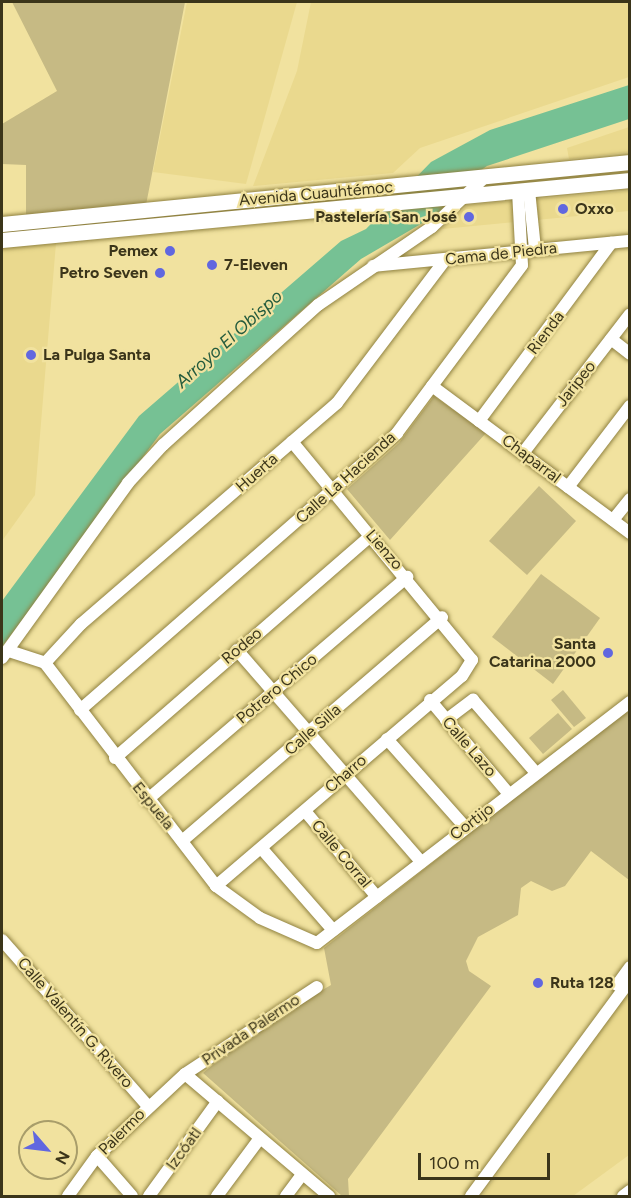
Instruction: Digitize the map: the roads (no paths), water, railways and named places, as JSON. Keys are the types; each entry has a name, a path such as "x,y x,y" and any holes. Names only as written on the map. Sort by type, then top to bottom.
{"main road":[{"name":"Avenida Cuauhtémoc","path":"2,240 382,196 480,178 630,162"},
{"name":"Avenida Cuauhtémoc","path":"2,224 382,196 466,196 630,180"}],"street":[{"path":"45,663 5,654 128,483 163,445 318,305 373,266 388,262 466,196 480,178"},
{"name":"Calle La Hacienda","path":"80,710 334,491 397,433 517,275 530,250 524,190"},
{"name":"Cama de Piedra","path":"388,262 445,260 630,241"},
{"name":"Rienda","path":"479,421 611,243"},
{"name":"Huerta","path":"45,663 65,639 292,442 360,376 445,260"},
{"name":"Jaripeo","path":"523,453 630,314"},
{"path":"611,339 630,354"},
{"name":"Chaparral","path":"432,386 630,532"},
{"path":"568,487 630,406"},
{"name":"Lienzo","path":"292,442 370,536 442,617 472,660"},
{"path":"613,520 630,499"},
{"name":"Rodeo","path":"115,758 370,536"},
{"name":"Potrero Chico","path":"147,800 407,577"},
{"name":"Calle Silla","path":"182,841 442,617"},
{"path":"237,650 421,862"},
{"name":"Charro","path":"216,886 262,849 430,700 462,676 472,660"},
{"name":"Espuela","path":"45,663 147,800 216,886 260,918 317,943"},
{"name":"Calle Lazo","path":"430,700 509,794"},
{"path":"446,720 473,700 536,773"},
{"name":"Cortijo","path":"317,943 630,702"},
{"path":"387,739 465,827"},
{"name":"Calle Corral","path":"305,810 377,897"},
{"path":"262,849 333,930"},
{"name":"Calle Valentín G. Rivero","path":"2,940 148,1106"},
{"path":"471,1197 597,1019 630,967"},
{"path":"597,1019 630,980"},
{"name":"Privada Palermo","path":"184,1074 317,987"},
{"path":"184,1074 329,1197"},
{"name":"Palermo","path":"68,1197 97,1156 184,1074"},
{"name":"Izcóatl","path":"149,1197 218,1101"},
{"path":"217,1197 260,1138"},
{"path":"97,1156 132,1197"},
{"path":"286,1197 302,1175"},
{"path":"622,1197 630,1191"}],"water":[{"name":"Arroyo El Obispo","path":"629,85 629,119 487,166 465,181 438,214 361,259 160,434 2,647 2,601 139,416 341,241 366,229 431,162 490,130"}],"place":[{"name":"Oxxo","path":"563,209"},
{"name":"Pastelería San José","path":"469,217"},
{"name":"Pemex","path":"170,251"},
{"name":"7-Eleven","path":"212,265"},
{"name":"Petro Seven","path":"160,273"},
{"name":"La Pulga Santa","path":"31,355"},
{"name":"Santa Catarina 2000","path":"608,653"},
{"name":"Ruta 128","path":"538,983"}]}
